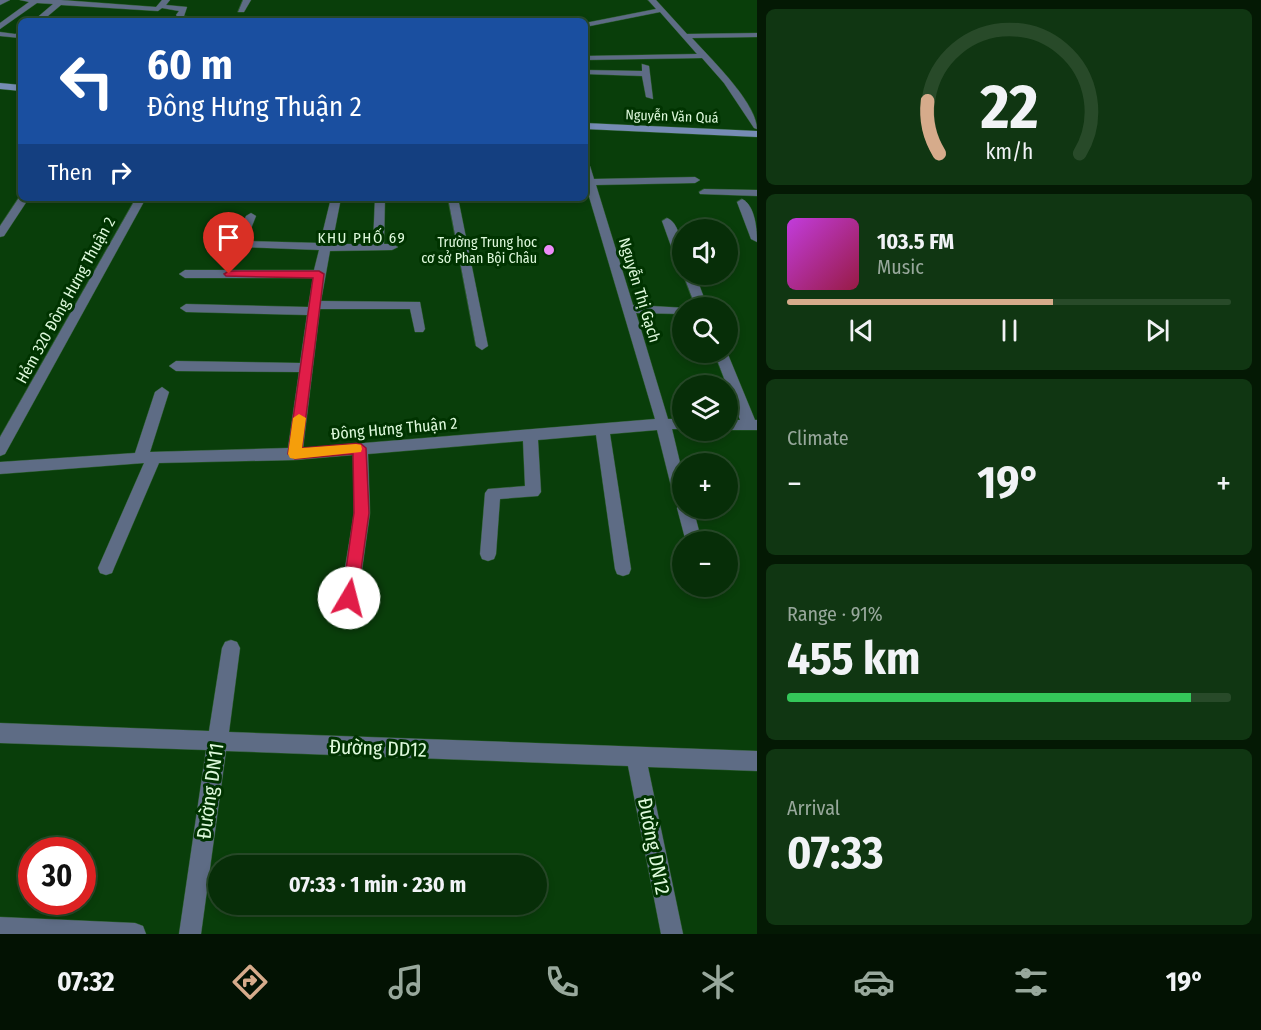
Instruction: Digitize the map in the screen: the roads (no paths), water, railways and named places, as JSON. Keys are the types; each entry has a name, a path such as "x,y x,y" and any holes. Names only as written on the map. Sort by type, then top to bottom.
{"main road":[{"path":"0,86 18,88"},
{"name":"Nguyễn Văn Quá","path":"588,124 757,134"}],"street":[{"path":"0,3 6,0"},
{"path":"24,0 111,2 158,9 163,3 184,9 180,15 181,18"},
{"path":"241,10 247,0"},
{"path":"652,0 727,81 757,126"},
{"path":"0,27 35,1"},
{"path":"41,18 60,2"},
{"path":"588,24 661,10"},
{"path":"0,34 18,35"},
{"path":"686,36 757,35"},
{"path":"643,57 650,97"},
{"path":"588,58 703,57"},
{"path":"588,72 646,74"},
{"path":"588,174 695,180"},
{"name":"Nguyễn Thị Gạch","path":"588,177 672,459"},
{"path":"704,192 757,193"},
{"path":"0,234 4,222 22,201"},
{"name":"Hẻm 320 Đông Hưng Thuận 2","path":"0,450 139,201"},
{"path":"295,454 319,274 335,201"},
{"path":"378,247 380,201"},
{"path":"454,201 482,346"},
{"path":"742,202 757,238"},
{"path":"239,244 251,216"},
{"path":"667,221 672,234"},
{"path":"216,243 392,247"},
{"path":"184,274 319,274"},
{"path":"186,308 416,305 419,329"},
{"path":"628,309 672,310"},
{"path":"725,363 753,425"},
{"path":"176,366 306,368"},
{"path":"106,568 147,458 162,392"},
{"name":"Đông Hưng Thuận 2","path":"0,468 147,458 295,454 672,424"},
{"path":"602,429 623,569"},
{"path":"488,554 493,493 533,492 530,435"},
{"path":"349,598 362,513 360,448"},
{"name":"Đường DN11","path":"190,934 231,648"},
{"name":"Đường DD12","path":"0,733 757,761"},
{"name":"Đường DN12","path":"636,757 672,934"},
{"path":"0,928 135,934"}],"place":[{"name":"Trường Trung học cơ sở Phan Bội Châu","path":"549,250"}],"district":[{"name":"KHU PHỐ 69","path":"362,238"}]}
